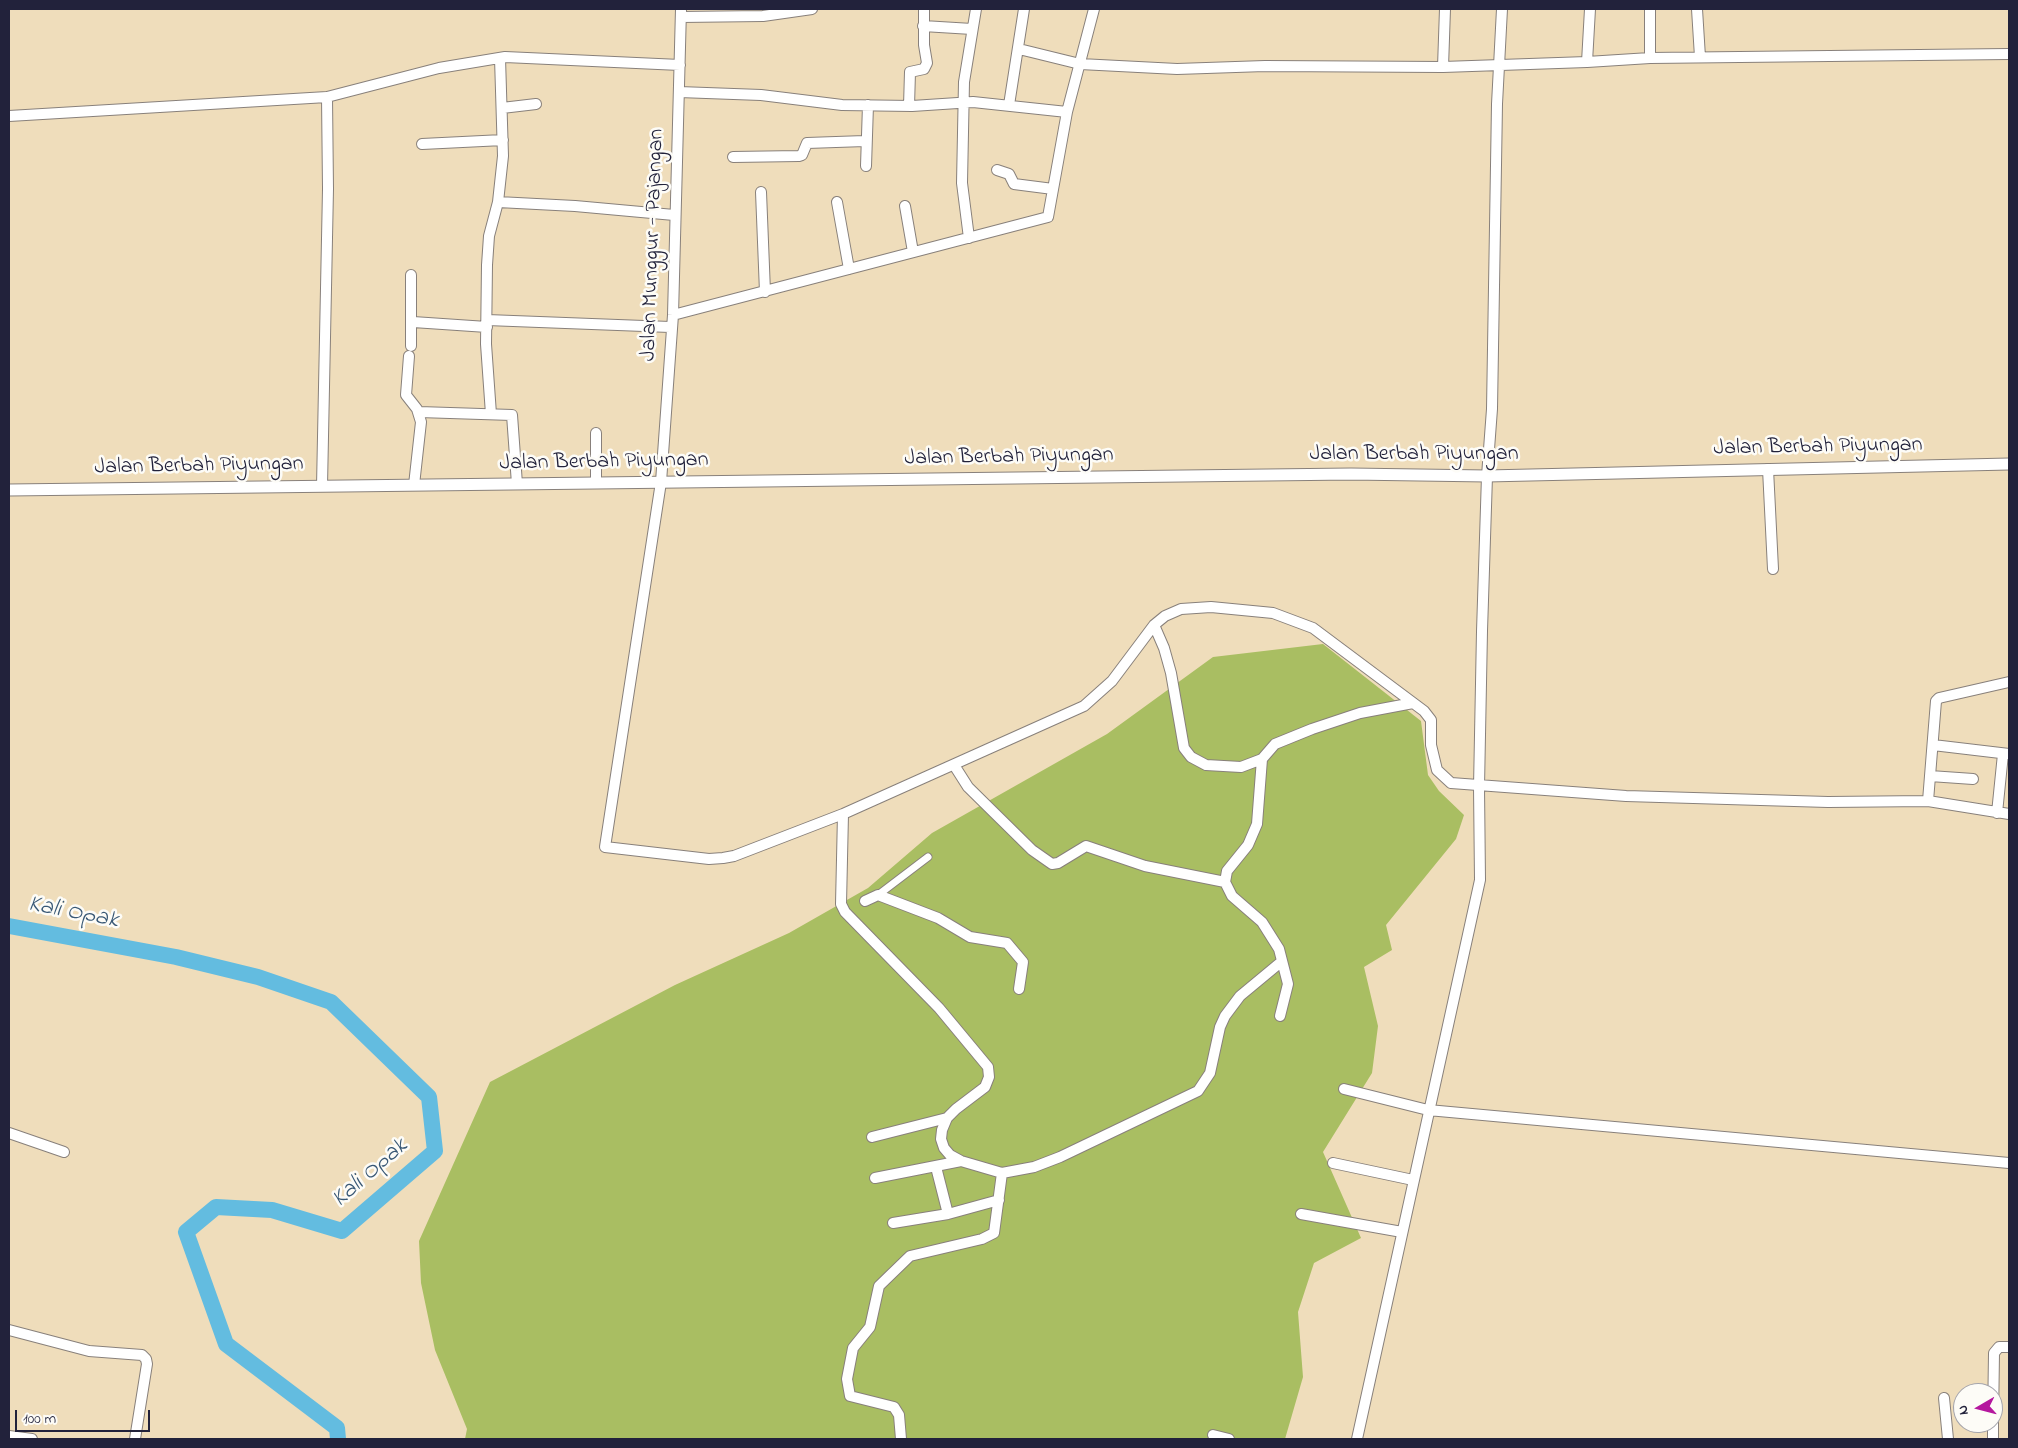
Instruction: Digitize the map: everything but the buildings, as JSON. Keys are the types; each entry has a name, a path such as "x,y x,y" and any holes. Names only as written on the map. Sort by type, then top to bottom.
{"street":[{"path":"681,13 763,16 812,9"},
{"path":"909,106 910,72 924,69 927,63 923,26 924,9"},
{"path":"969,238 962,183 964,82 976,9"},
{"path":"1009,105 1024,9"},
{"path":"673,314 1048,217 1067,112 1094,9"},
{"path":"1443,66 1445,9"},
{"path":"1357,1439 1428,1110 1460,981 1480,880 1479,787 1487,476 1492,409 1498,104 1502,9"},
{"path":"1587,62 1590,9"},
{"path":"1650,9 1650,58"},
{"path":"1697,9 1700,57"},
{"name":"Jalan Munggur - Pajangan","path":"681,13 674,215 673,314 670,327 661,482 605,846 709,859 723,858 843,814"},
{"path":"923,26 972,29"},
{"path":"1019,49 1080,64 1177,69 1265,66 1443,66 1700,57 2009,54"},
{"path":"9,116 327,97 438,68 500,58 680,66"},
{"path":"491,414 487,323 489,236 498,202 503,140 500,58"},
{"path":"679,92 761,95 827,104 909,106 964,102 1067,112"},
{"path":"322,486 328,189 327,97"},
{"path":"502,108 536,104"},
{"path":"866,166 868,105"},
{"path":"422,144 503,140"},
{"path":"733,157 799,156 802,155 807,143 831,140 866,141"},
{"path":"996,170 1009,174 1014,184 1053,189"},
{"path":"761,192 764,292"},
{"path":"498,202 575,206 674,215"},
{"path":"837,202 849,269"},
{"path":"905,206 913,252"},
{"path":"411,275 413,322 406,394 418,412 421,422 414,485"},
{"path":"413,322 670,327"},
{"path":"418,412 512,414 516,484"},
{"path":"596,433 596,483"},
{"name":"Jalan Berbah Piyungan","path":"9,490 1351,474 1487,476 2009,464"},
{"path":"1768,469 1773,569"},
{"path":"872,1137 947,1118 985,1087 989,1077 988,1067 939,1008 845,912 841,904 843,814 1084,706 1112,681 1154,625 1164,616 1181,609 1212,607 1272,613 1313,628 1424,710 1431,720 1431,745 1437,770 1451,783 1479,787 1626,796 1828,802 1928,801 2009,814"},
{"path":"1154,625 1164,648 1171,673 1184,748 1191,757 1206,765 1230,768 1242,767 1262,759 1275,744 1312,729 1360,713 1413,703"},
{"path":"1928,801 1936,701 1939,698 2009,682"},
{"path":"1933,745 2006,754 1997,813"},
{"path":"1262,759 1257,824 1248,845 1227,872 1225,882 1232,896 1262,922 1278,949 1288,984 1280,1016"},
{"path":"951,766 972,801 986,813"},
{"path":"951,766 968,788 1032,850 1052,864 1058,863 1086,846 1145,866 1225,882"},
{"path":"1930,776 1974,779"},
{"path":"865,901 878,895 928,857"},
{"path":"878,895 938,918 970,938 1007,943 1023,962 1019,989"},
{"path":"947,1118 941,1138 944,1148 950,1155 961,1161 1002,1173 1034,1167 1060,1158 1198,1092 1210,1073 1220,1027 1225,1016 1240,996 1281,962"},
{"path":"1344,1089 1428,1110 2009,1163"},
{"path":"9,1133 64,1152"},
{"path":"876,1178 961,1161"},
{"path":"1333,1163 1413,1180"},
{"path":"936,1167 948,1214"},
{"path":"901,1439 899,1415 894,1407 850,1396 847,1379 853,1348 870,1327 875,1294 879,1286 910,1256 991,1236 997,1228 1002,1173"},
{"path":"893,1223 948,1214 999,1200"},
{"path":"1301,1214 1402,1232"},
{"path":"9,1330 89,1351 142,1355 147,1364 135,1439"},
{"path":"1994,1383 1994,1353 1999,1347 2009,1347"},
{"path":"1944,1398 1948,1439"},
{"path":"1213,1435 1229,1439"},
{"path":"9,1436 32,1439"}],"green space":[{"path":"1323,644 1421,721 1428,775 1439,791 1464,815 1456,839 1386,925 1392,950 1364,967 1378,1026 1372,1073 1323,1152 1361,1238 1314,1263 1298,1312 1303,1377 1285,1439 465,1439 467,1429 435,1350 421,1283 419,1241 490,1082 675,985 789,933 868,888 932,833 1107,734 1213,657"}],"waterway":[{"name":"Kali Opak","path":"9,926 176,957 258,977 331,1002 429,1097 435,1151 342,1231 272,1210 216,1207 186,1232 226,1344 337,1428 338,1439"}]}
